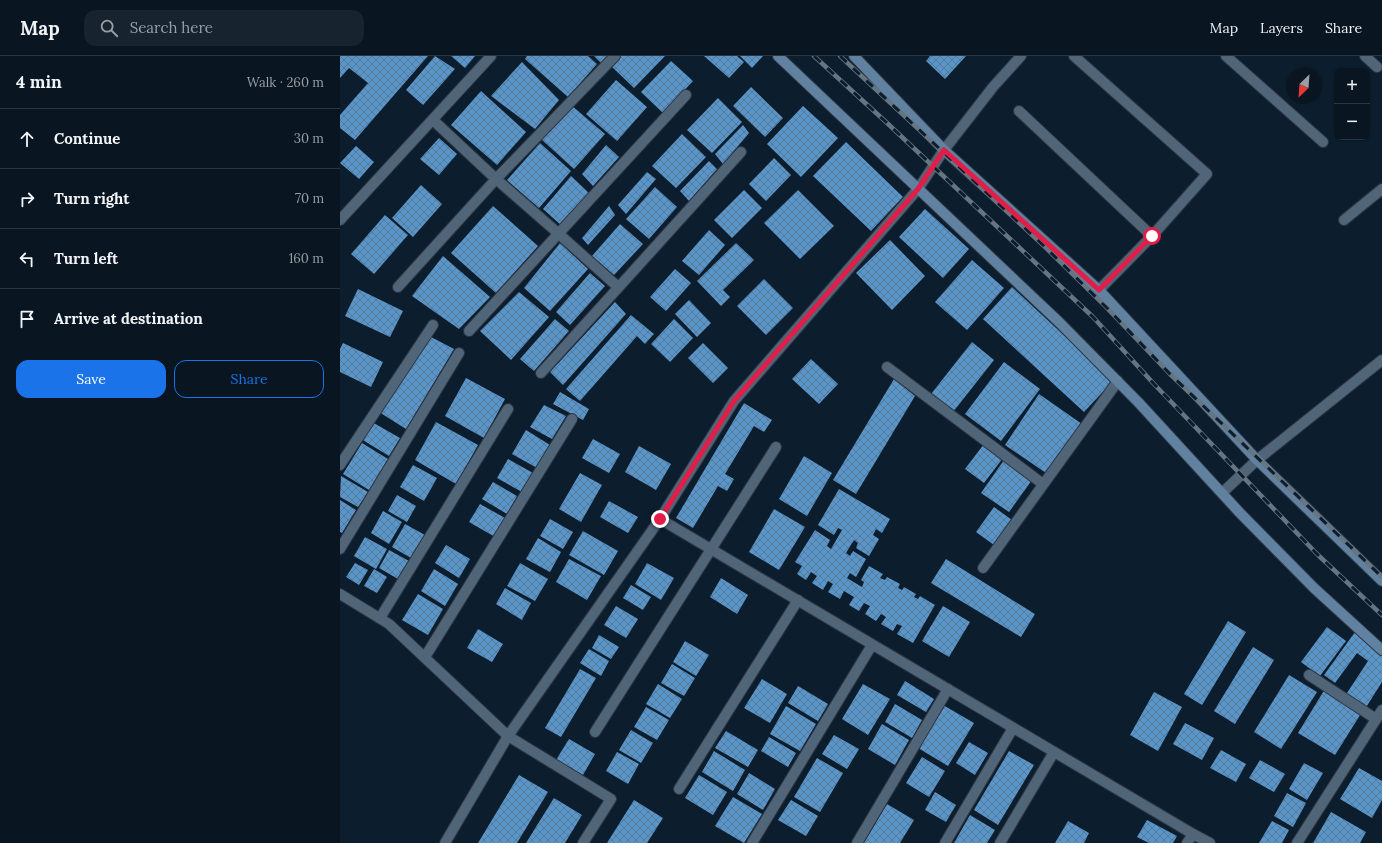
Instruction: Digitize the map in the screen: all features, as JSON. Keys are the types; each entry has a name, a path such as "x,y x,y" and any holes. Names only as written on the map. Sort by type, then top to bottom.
{"main road":[{"path":"778,56 1059,322 1118,381 1222,493 1314,588 1382,650"},
{"path":"859,58 944,150 1099,290 1257,460 1382,581"}],"street":[{"path":"340,220 491,56"},
{"path":"398,287 496,179 615,56"},
{"path":"445,843 508,736 660,519 734,401 918,189 944,150 993,87 1021,56"},
{"path":"1074,56 1208,174 1152,236 1099,290"},
{"path":"1226,56 1237,60 1323,142"},
{"path":"1365,56 1377,66"},
{"path":"469,331 686,95"},
{"path":"1019,111 1152,236"},
{"path":"433,120 496,179 618,287"},
{"path":"541,373 741,152"},
{"path":"1344,220 1382,189"},
{"path":"340,465 433,325"},
{"path":"340,549 459,353"},
{"path":"1222,493 1257,460 1382,360"},
{"path":"887,367 1043,484"},
{"path":"983,568 1118,381"},
{"path":"380,618 508,409"},
{"path":"425,657 572,419"},
{"path":"595,732 776,447"},
{"path":"660,519 1210,843"},
{"path":"340,594 390,624 508,736 611,799 583,843"},
{"path":"679,789 798,600"},
{"path":"752,843 872,645"},
{"path":"1309,675 1376,719"},
{"path":"857,843 948,689"},
{"path":"1297,843 1382,710"},
{"path":"945,843 1013,728"},
{"path":"1000,843 1054,752"},
{"path":"1187,843 1193,834"}],"building":[{"path":"340,56 428,56 355,140 340,128 340,115 368,83 349,68 340,78"},
{"path":"435,56 455,69 423,105 406,90"},
{"path":"451,56 475,56 465,68"},
{"path":"527,56 588,56 597,64 568,97 525,59"},
{"path":"594,56 607,56 601,63"},
{"path":"620,56 665,56 634,88 611,66"},
{"path":"704,56 737,56 744,62 729,78"},
{"path":"740,56 763,56 752,68"},
{"path":"930,56 966,56 945,79 926,61"},
{"path":"671,61 693,81 663,113 641,92"},
{"path":"522,62 559,100 535,129 491,96"},
{"path":"616,80 647,107 617,141 586,114"},
{"path":"751,87 783,118 765,137 733,106"},
{"path":"481,91 526,132 497,165 451,125"},
{"path":"718,98 742,122 712,153 687,130"},
{"path":"571,105 605,134 574,169 541,139"},
{"path":"803,106 838,138 801,177 767,144"},
{"path":"743,125 749,133 723,164 715,154"},
{"path":"682,134 706,157 676,188 652,166"},
{"path":"439,138 457,154 439,175 420,159"},
{"path":"846,142 903,197 871,231 813,176"},
{"path":"540,143 571,171 539,208 507,180"},
{"path":"606,145 619,157 593,186 582,174"},
{"path":"356,146 374,162 359,179 340,163"},
{"path":"774,158 791,175 766,201 749,184"},
{"path":"709,161 717,169 689,201 680,191"},
{"path":"647,172 656,179 626,214 618,205"},
{"path":"571,176 590,194 562,226 543,209"},
{"path":"421,185 442,204 413,237 392,218"},
{"path":"655,187 677,207 649,239 626,219"},
{"path":"744,190 762,208 732,238 714,220"},
{"path":"798,190 834,226 800,259 764,223"},
{"path":"493,206 538,246 496,293 451,253"},
{"path":"609,206 615,215 588,245 582,238"},
{"path":"925,209 969,249 943,278 899,237"},
{"path":"385,215 408,235 374,274 351,254"},
{"path":"620,224 643,244 614,275 592,256"},
{"path":"709,230 725,245 699,275 682,261"},
{"path":"890,240 925,276 892,310 856,273"},
{"path":"560,243 588,269 550,311 524,288"},
{"path":"736,243 754,260 723,290 730,297 721,306 697,281"},
{"path":"443,256 490,297 459,329 412,296"},
{"path":"972,260 1004,288 967,330 935,302"},
{"path":"675,269 691,283 666,311 650,297"},
{"path":"590,273 605,286 570,325 556,312"},
{"path":"764,279 793,308 766,335 737,306"},
{"path":"1012,287 1113,381 1084,412 983,319"},
{"path":"358,289 403,311 390,337 345,316"},
{"path":"519,292 549,317 511,360 480,331"},
{"path":"689,300 711,323 697,337 675,314"},
{"path":"615,302 626,314 563,385 550,372"},
{"path":"631,315 654,334 645,344 637,336 580,401 566,389"},
{"path":"555,319 569,331 534,371 520,359"},
{"path":"674,319 693,338 670,362 651,344"},
{"path":"431,337 454,349 406,429 379,412"},
{"path":"972,342 994,360 953,412 931,394"},
{"path":"343,343 383,362 371,387 340,372 340,349"},
{"path":"703,343 728,368 713,383 688,358"},
{"path":"811,359 838,384 819,404 792,379"},
{"path":"1004,362 1040,389 1001,441 965,414"},
{"path":"466,378 505,399 484,438 445,416"},
{"path":"894,379 915,396 856,494 833,480"},
{"path":"560,392 589,409 583,420 553,404"},
{"path":"1039,394 1082,424 1046,473 1005,445"},
{"path":"744,403 772,420 764,432 754,426 725,474 734,479 727,491 718,486 693,528 676,518"},
{"path":"544,405 566,416 552,439 530,427"},
{"path":"372,422 400,438 389,456 361,439"},
{"path":"436,422 478,445 456,484 415,460"},
{"path":"526,430 550,445 537,468 512,454"},
{"path":"593,439 620,454 609,473 582,458"},
{"path":"362,443 388,459 369,490 343,474"},
{"path":"984,444 1003,458 984,483 965,469"},
{"path":"639,446 671,464 656,490 625,472"},
{"path":"804,456 832,473 807,516 779,499"},
{"path":"508,459 533,473 522,492 497,478"},
{"path":"1004,460 1032,480 1009,512 981,493"},
{"path":"413,465 437,478 424,501 400,487"},
{"path":"580,473 602,485 581,522 559,509"},
{"path":"341,476 368,492 358,507 340,497"},
{"path":"493,482 517,496 507,514 482,499"},
{"path":"839,489 890,519 882,533 876,529 873,535 879,539 869,556 856,548 858,543 854,540 846,553 850,556 853,551 866,559 856,577 850,573 847,578 862,587 864,582 861,580 869,566 883,574 880,578 885,580 887,577 900,584 898,588 902,590 904,587 916,594 914,597 918,599 920,596 935,605 913,643 897,634 902,626 897,624 893,631 881,624 886,617 881,614 876,621 865,614 870,606 864,603 859,611 849,605 854,597 844,591 840,599 828,592 833,584 828,581 823,590 812,583 817,576 811,572 806,580 797,574 802,566 795,562 815,530 830,540 827,546 831,549 842,530 838,528 834,535 818,525"},
{"path":"397,495 416,506 407,522 388,511"},
{"path":"340,500 356,510 342,533 340,532"},
{"path":"609,501 638,517 628,533 600,517"},
{"path":"480,504 505,518 495,537 469,522"},
{"path":"994,507 1012,520 994,545 976,532"},
{"path":"774,509 805,527 779,570 749,552"},
{"path":"383,511 402,522 389,544 371,533"},
{"path":"550,519 573,532 563,549 540,536"},
{"path":"405,524 425,535 411,558 392,547"},
{"path":"583,531 618,551 604,575 569,555"},
{"path":"365,537 387,549 376,569 354,556"},
{"path":"538,538 561,552 550,572 526,559"},
{"path":"446,545 470,559 459,578 435,563"},
{"path":"389,550 409,561 398,579 379,568"},
{"path":"569,559 601,576 587,600 556,582"},
{"path":"946,559 1035,614 1021,637 931,583"},
{"path":"355,563 368,570 359,585 346,577"},
{"path":"520,563 548,579 535,601 507,586"},
{"path":"647,563 674,578 661,600 635,584"},
{"path":"374,569 387,577 377,593 364,586"},
{"path":"434,569 458,584 445,606 421,591"},
{"path":"721,578 748,595 737,614 710,597"},
{"path":"631,585 651,597 643,610 623,598"},
{"path":"505,588 531,603 522,620 496,604"},
{"path":"418,594 443,609 428,635 402,620"},
{"path":"616,606 638,619 626,638 604,625"},
{"path":"943,606 970,622 949,657 922,641"},
{"path":"1228,621 1246,632 1202,705 1184,694"},
{"path":"1327,627 1346,641 1320,676 1301,662"},
{"path":"478,629 503,644 492,662 467,648"},
{"path":"1355,632 1382,653 1382,682 1365,709 1345,696 1368,661 1357,653 1335,683 1324,675"},
{"path":"599,635 619,647 611,659 592,648"},
{"path":"685,641 709,655 696,676 673,662"},
{"path":"1253,647 1274,660 1235,724 1214,711"},
{"path":"589,649 609,661 601,676 580,663"},
{"path":"672,664 695,678 684,696 661,683"},
{"path":"580,669 596,678 561,737 545,728"},
{"path":"1289,675 1317,692 1281,749 1254,732"},
{"path":"762,679 787,694 770,723 744,708"},
{"path":"905,681 934,699 926,712 897,695"},
{"path":"658,684 682,699 670,718 646,704"},
{"path":"863,684 890,699 868,735 842,719"},
{"path":"798,686 828,704 818,721 788,703"},
{"path":"1325,689 1362,712 1335,755 1298,733"},
{"path":"1154,692 1182,707 1158,751 1130,735"},
{"path":"895,704 922,720 912,738 885,722"},
{"path":"943,705 974,723 948,766 918,748"},
{"path":"786,706 816,724 800,751 770,734"},
{"path":"646,707 669,720 657,740 634,727"},
{"path":"1185,723 1214,738 1202,760 1173,744"},
{"path":"882,724 909,740 895,765 868,749"},
{"path":"631,730 653,743 641,763 619,750"},
{"path":"726,731 758,750 748,767 715,748"},
{"path":"834,735 859,749 847,769 822,754"},
{"path":"769,737 796,753 788,767 761,751"},
{"path":"569,739 595,754 583,775 556,760"},
{"path":"969,742 988,753 975,775 956,763"},
{"path":"1221,750 1246,764 1236,782 1210,768"},
{"path":"714,751 745,770 733,791 702,772"},
{"path":"1009,751 1034,765 998,825 974,810"},
{"path":"617,752 639,764 628,784 606,771"},
{"path":"922,757 945,771 929,797 906,783"},
{"path":"817,758 843,773 820,812 794,797"},
{"path":"1260,760 1285,774 1274,792 1249,778"},
{"path":"1304,763 1323,773 1307,800 1289,789"},
{"path":"1359,768 1382,781 1382,800 1372,818 1340,799"},
{"path":"749,773 775,789 763,810 737,794"},
{"path":"519,775 548,792 517,843 478,843"},
{"path":"699,775 727,792 713,815 685,798"},
{"path":"935,792 956,805 946,822 925,810"},
{"path":"1287,793 1306,803 1293,827 1274,816"},
{"path":"733,797 762,814 744,843 715,826"},
{"path":"554,798 582,815 565,843 526,843"},
{"path":"634,800 663,818 647,843 607,843"},
{"path":"791,800 818,816 806,836 778,820"},
{"path":"887,804 914,820 900,843 864,843"},
{"path":"1331,812 1366,832 1360,843 1313,843"},
{"path":"970,815 995,830 987,843 954,843"},
{"path":"1147,820 1177,836 1173,843 1149,843 1137,837"},
{"path":"1068,821 1089,833 1084,843 1055,843"},
{"path":"1272,821 1289,830 1282,843 1259,843"}],"railway":[{"path":"814,56 1093,317 1154,384 1318,555 1382,615"},
{"path":"840,56 1044,246 1107,308 1170,374 1382,577"}],"route":[{"path":"660,519 734,401 918,189 944,150 1099,290 1152,236"}]}
